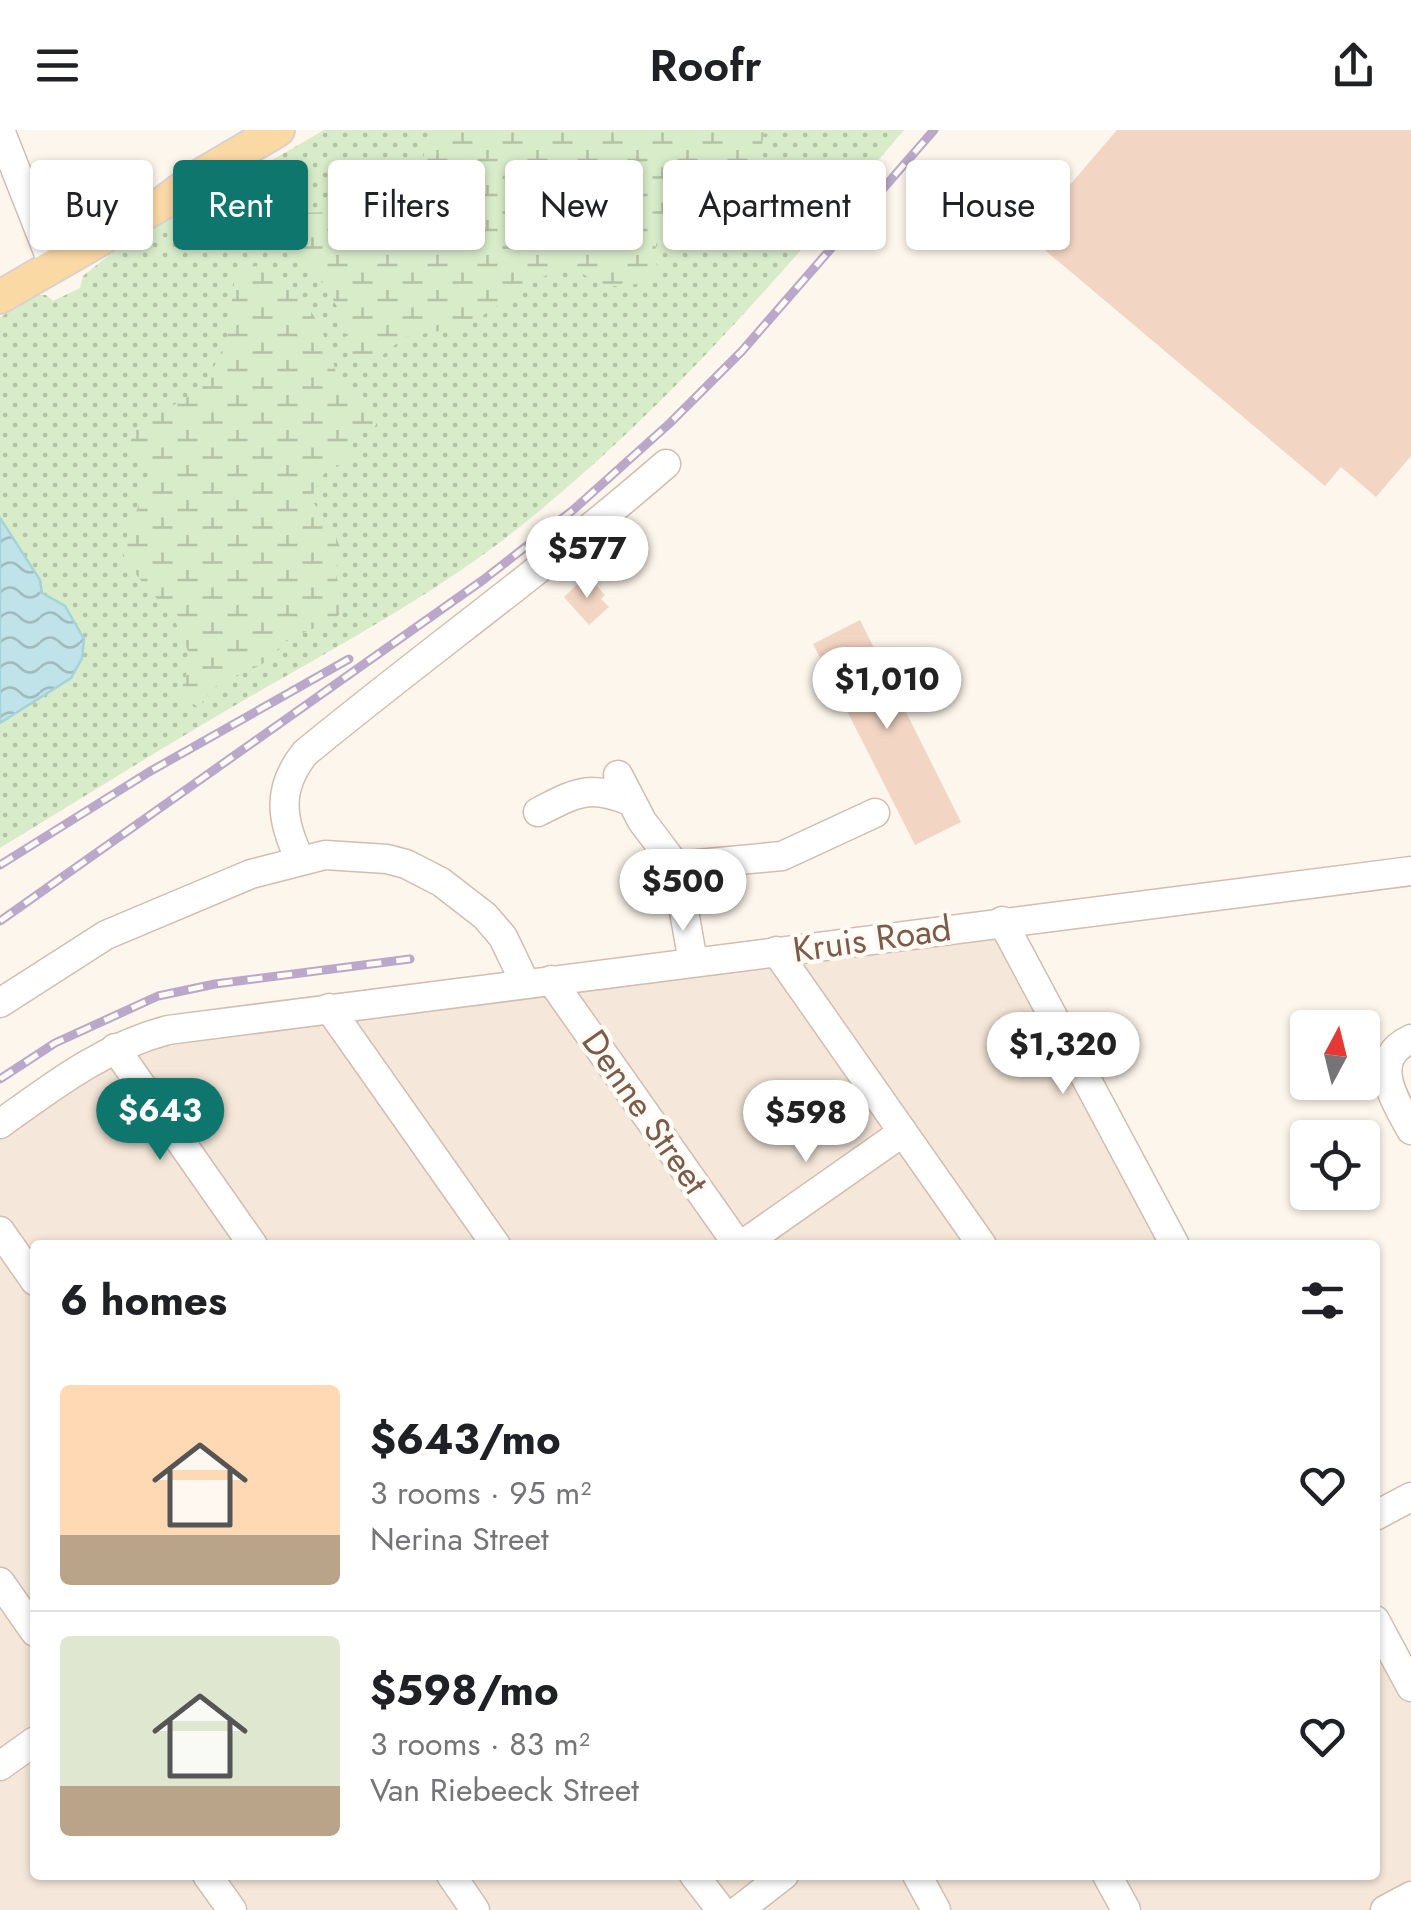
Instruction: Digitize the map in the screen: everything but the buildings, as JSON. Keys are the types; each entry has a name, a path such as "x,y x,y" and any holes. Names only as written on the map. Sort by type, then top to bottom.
{"main road":[{"path":"0,297 49,257 153,194 196,178 248,141 278,130"},
{"path":"0,271 49,257"}],"street":[{"path":"0,130 49,257"},
{"path":"300,860 286,827 284,794 288,776 306,753 600,521 666,464"},
{"path":"618,774 630,801 676,866 693,962"},
{"path":"538,812 590,790 630,801"},
{"path":"676,866 782,856 874,813"},
{"name":"Denne Street","path":"0,1003 106,935 251,874 324,855 370,856 424,872 485,916 503,937 736,1240"},
{"name":"Kruis Road","path":"0,1124 90,1061 168,1030 1411,871"},
{"path":"1002,921 1172,1240"},
{"path":"776,951 979,1240"},
{"path":"329,1008 492,1240"},
{"path":"1411,1038 1394,1050 1386,1074 1388,1088 1411,1130"},
{"path":"115,1048 249,1240"},
{"path":"747,1240 903,1132"},
{"path":"0,1231 30,1274"},
{"path":"1380,1513 1411,1497"},
{"path":"0,1582 30,1625"},
{"path":"1380,1629 1411,1687"},
{"path":"0,1766 30,1745"},
{"path":"211,1880 232,1910"},
{"path":"454,1880 475,1910"},
{"path":"698,1880 721,1910"},
{"path":"739,1910 778,1880"},
{"path":"920,1880 936,1910"},
{"path":"1110,1880 1126,1910"},
{"path":"1385,1910 1411,1896"}],"shaded area":[{"path":"1002,922 1171,1240 30,1240 30,1598 17,1607 30,1626 30,1880 1380,1880 1380,1632 1411,1689 1411,1910 0,1910 0,1122 114,1047"}],"green space":[{"path":"324,130 904,130 878,160 663,160 663,250 801,250 665,397 560,494 472,562 409,604 0,848 0,317 38,295 53,301 80,288 83,276 116,250 153,250 153,229 173,217 173,250 308,250 308,160 272,160"},
{"path":"429,130 771,130 763,135 759,160 663,160 663,230 658,232 655,253 658,273 641,283 620,287 599,283 581,273 541,277 467,326 405,337 373,363 353,360 337,307 299,250 308,250 308,213 328,212 328,250 485,250 485,160 423,159"},
{"path":"255,266 271,272 299,295 327,343 337,378 370,401 379,419 373,430 354,435 349,455 324,474 314,491 313,502 334,531 341,551 335,572 344,601 342,611 335,619 289,639 268,661 211,689 200,708 183,698 191,658 179,630 122,549 151,473 147,464 129,455 132,438 146,418 191,395 211,371 229,330 236,276"}],"water":[{"path":"0,518 40,580 42,593 65,606 84,639 82,658 71,678 0,723"}],"railway":[{"path":"0,921 483,580 573,510 670,423 742,351 934,130"},
{"path":"0,865 149,772 349,659"},
{"path":"0,1079 55,1043 158,996 215,984 410,959"}]}
